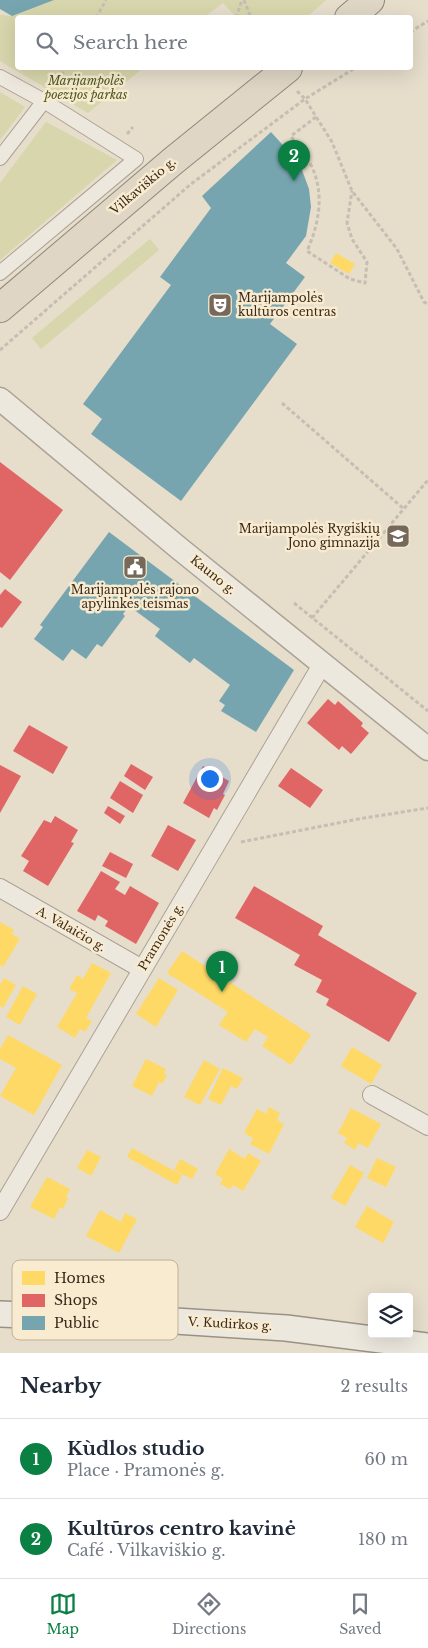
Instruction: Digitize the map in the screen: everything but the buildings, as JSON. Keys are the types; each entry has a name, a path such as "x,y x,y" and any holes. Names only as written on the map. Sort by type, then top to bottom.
{"highway":[{"path":"352,15 370,0"},
{"name":"Vilkaviškio g.","path":"0,308 173,161 285,71"}],"main road":[{"name":"V. Kudirkos g.","path":"178,1321 286,1328 428,1346"}],"street":[{"path":"0,76 44,101 136,159 0,274"},
{"path":"0,158 44,101"},
{"name":"Kauno g.","path":"0,399 180,549 428,749"},
{"name":"Pramonės g.","path":"0,1211 322,663"},
{"name":"A. Valaičio g.","path":"0,888 142,969"},
{"path":"372,1095 428,1126"}],"path":[{"path":"98,15 106,0"},
{"path":"237,15 243,0"},
{"path":"243,0 250,15"},
{"path":"413,30 428,21"},
{"path":"0,350 191,184 305,100 352,70"},
{"path":"285,71 332,142 352,191 396,250 424,302 428,304"},
{"path":"316,117 291,136 311,165 317,183 320,208 316,231 307,252 350,279 365,283 367,262 352,239 347,223 352,191"},
{"path":"282,403 404,508"},
{"path":"312,618 428,480"},
{"path":"294,603 428,711"},
{"path":"214,848 364,818 428,808"}],"green space":[{"name":"Marijampolės poezijos parkas","path":"53,0 326,0 309,15 234,15 223,3 207,15 15,15 15,70 0,61 0,15 12,16"},
{"name":"Marijampolės poezijos parkas","path":"15,70 141,70 88,113"},
{"path":"0,92 25,107 0,140"},
{"path":"46,122 117,160 0,260 0,183"},
{"path":"150,239 159,250 41,349 32,338"}],"place":[{"name":"Kultūros centro kavinė","path":"294,181"},
{"name":"Marijampolės kultūros centras","path":"220,305"},
{"name":"Marijampolės Rygiškių Jono gimnazija","path":"398,536"},
{"name":"Marijampolės rajono apylinkės teismas","path":"135,567"},
{"name":"Kùdlos studio","path":"222,992"}]}
